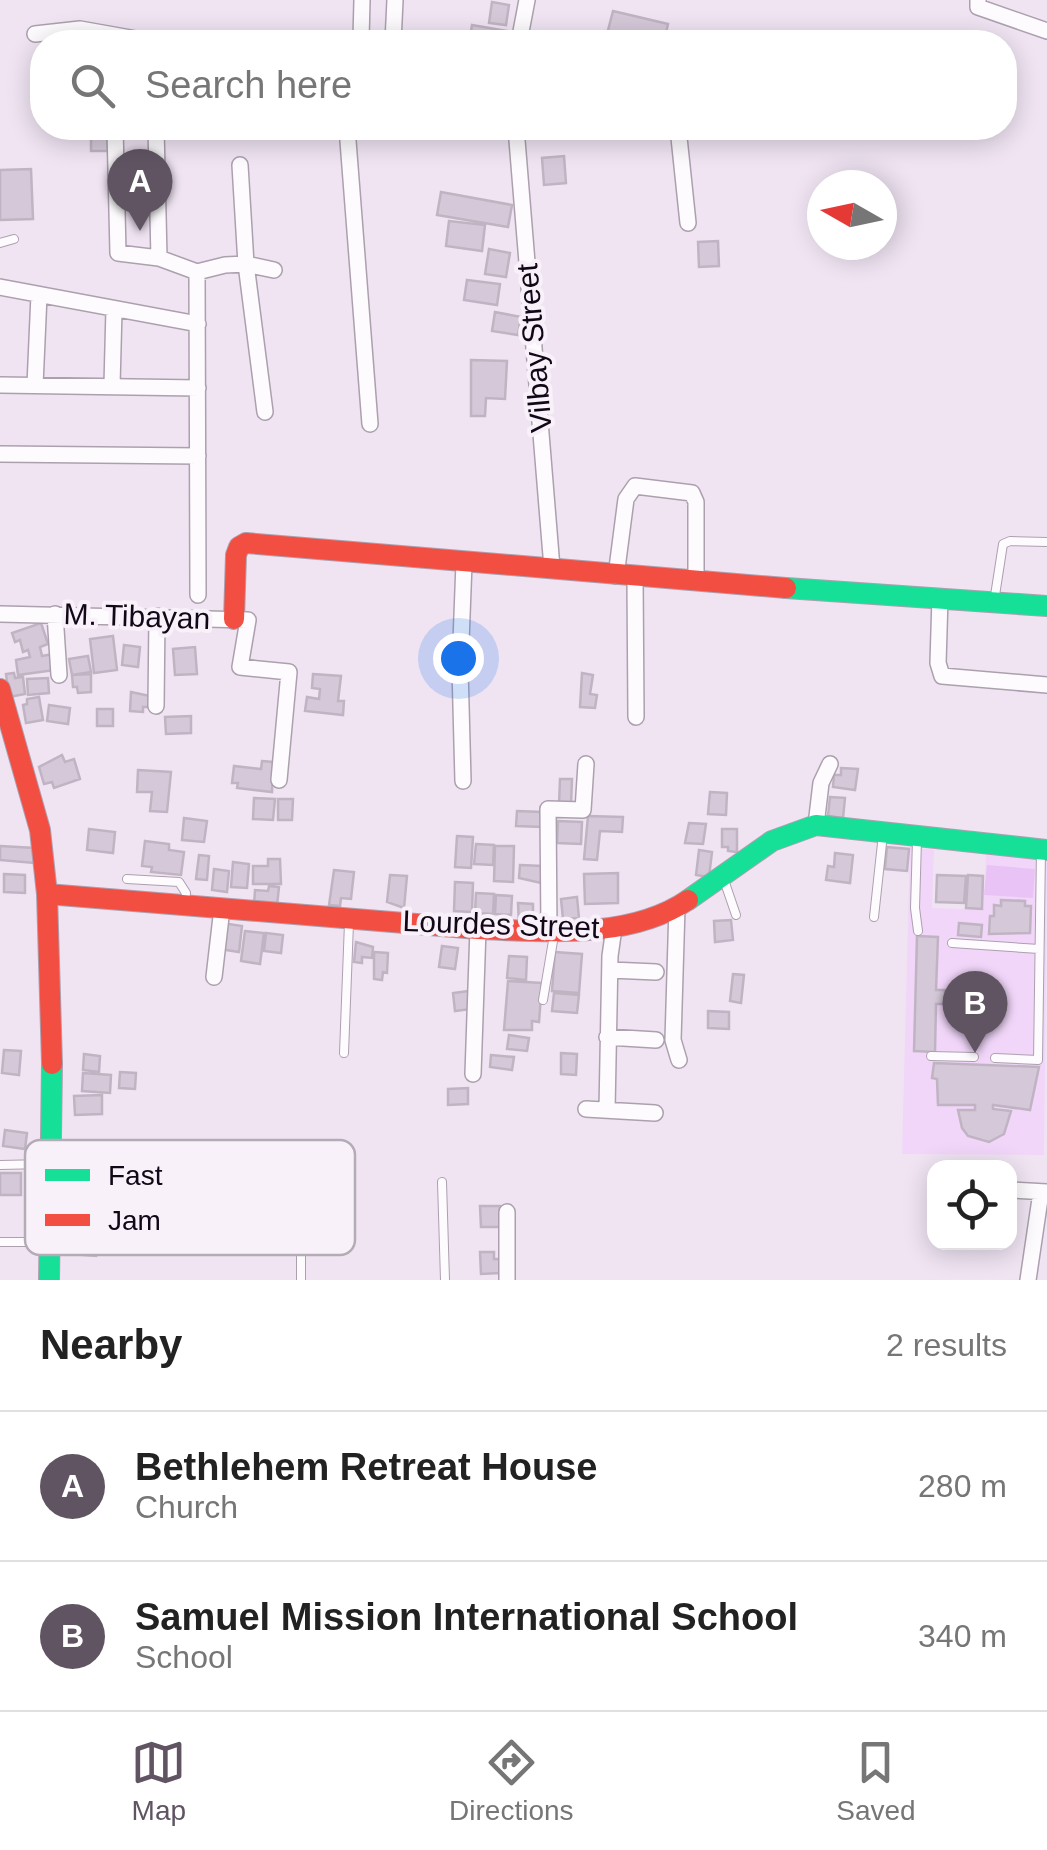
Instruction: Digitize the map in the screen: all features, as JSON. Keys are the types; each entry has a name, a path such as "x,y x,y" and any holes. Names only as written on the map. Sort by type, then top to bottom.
{"street":[{"path":"357,30 362,0"},
{"path":"394,30 395,0"},
{"path":"521,30 527,0"},
{"path":"978,0 978,7 1047,31"},
{"path":"114,140 118,253 160,258 197,272 246,264 274,270"},
{"path":"156,140 160,258"},
{"path":"348,140 370,424"},
{"name":"Vilbay Street","path":"517,140 552,568"},
{"path":"679,140 688,223"},
{"path":"240,165 246,264 265,412"},
{"path":"197,272 198,594"},
{"path":"0,287 198,324"},
{"path":"35,385 39,295"},
{"path":"112,385 114,309"},
{"path":"0,385 198,388"},
{"path":"0,454 198,456"},
{"path":"636,717 625,577 626,499 635,486 692,493 696,502 696,582"},
{"path":"234,619 236,556 239,547 246,543 625,577 1047,606"},
{"path":"463,781 460,668 464,562"},
{"path":"940,598 938,663 942,676 1047,685"},
{"name":"M. Tibayan","path":"0,614 248,620 240,668 288,672 279,780"},
{"path":"55,614 59,675"},
{"path":"156,706 157,616"},
{"path":"0,689 5,724 40,830 53,1025 51,1140"},
{"path":"552,931 548,810 583,810 586,764"},
{"path":"816,825 821,783 830,764"},
{"name":"Lourdes Street","path":"47,894 478,929 552,931 644,923 677,907 772,840 816,825 1044,850"},
{"path":"677,907 673,1040 678,1060"},
{"path":"214,977 222,908"},
{"path":"606,1110 614,928"},
{"path":"473,1074 478,929"},
{"path":"610,970 656,972"},
{"path":"608,1037 656,1040"},
{"path":"586,1110 655,1113"},
{"path":"1017,1190 1044,1192 1028,1280"},
{"path":"506,1212 507,1280"}],"lane":[{"path":"0,242 14,240"},
{"path":"994,602 1003,544 1047,542"},
{"path":"874,917 883,834"},
{"path":"918,838 918,930"},
{"path":"996,1058 1038,1060 1044,850"},
{"path":"722,875 736,915"},
{"path":"128,879 179,882 186,893 185,904"},
{"path":"344,1053 349,918"},
{"path":"544,1000 552,931"},
{"path":"952,944 1039,949"},
{"path":"931,1056 974,1057"},
{"path":"0,1165 25,1164"},
{"path":"442,1182 445,1280"}],"shaded area":[{"path":"910,847 934,850 932,908 983,910 986,855 1047,860 1044,1155 902,1154"},
{"path":"987,865 1035,869 1033,898 984,895"}],"building":[{"path":"492,2 509,5 506,25 489,23"},
{"path":"613,11 668,24 667,30 608,30"},
{"path":"472,25 501,30 471,30"},
{"path":"91,140 107,140 108,151 91,151"},
{"path":"564,156 566,183 544,185 542,158"},
{"path":"31,169 33,219 0,220 0,170"},
{"path":"441,192 512,205 508,227 437,215"},
{"path":"449,221 485,225 482,251 446,246"},
{"path":"718,241 719,266 699,267 698,242"},
{"path":"489,249 510,253 506,277 485,274"},
{"path":"467,280 500,284 497,305 464,300"},
{"path":"495,312 521,317 518,335 492,331"},
{"path":"471,360 507,361 505,399 486,398 485,416 471,416"},
{"path":"41,623 48,644 40,647 42,656 53,654 55,670 18,675 16,660 30,657 12,633"},
{"path":"113,636 117,670 94,673 90,639"},
{"path":"124,645 140,647 138,667 122,665"},
{"path":"195,647 197,674 175,675 173,649"},
{"path":"88,656 91,672 72,675 69,659"},
{"path":"14,673 15,678 23,677 25,694 9,697 6,674"},
{"path":"582,673 593,675 590,694 597,695 595,708 580,707"},
{"path":"91,674 91,692 78,693 72,675"},
{"path":"313,674 341,676 338,701 344,701 343,715 305,711 307,697 319,699 320,689 312,688"},
{"path":"48,678 49,693 28,695 27,679"},
{"path":"131,692 150,696 150,707 143,707 143,712 130,711"},
{"path":"39,697 43,720 26,723 23,705 27,699"},
{"path":"49,705 70,708 68,724 47,721"},
{"path":"97,709 113,709 113,726 97,726"},
{"path":"191,716 191,733 166,734 165,717"},
{"path":"62,755 65,762 74,759 80,779 54,788 52,782 44,784 39,767"},
{"path":"262,761 273,762 272,792 237,788 238,783 232,783 234,766 261,769"},
{"path":"841,768 858,769 855,790 833,787 834,775 841,775"},
{"path":"138,770 171,772 167,812 150,811 152,792 137,792"},
{"path":"560,779 572,779 571,805 559,805"},
{"path":"710,792 727,793 726,815 708,814"},
{"path":"830,797 845,798 843,818 828,816"},
{"path":"254,798 275,799 273,820 253,819"},
{"path":"278,799 293,799 292,820 278,820"},
{"path":"517,811 542,812 542,827 516,826"},
{"path":"588,816 623,817 622,832 600,831 597,860 584,859"},
{"path":"184,818 207,821 204,842 182,840"},
{"path":"558,821 582,822 581,844 557,843"},
{"path":"689,823 706,824 703,844 685,843"},
{"path":"89,829 115,832 113,853 87,850"},
{"path":"722,829 737,829 737,852 722,847"},
{"path":"457,836 473,837 471,868 455,867"},
{"path":"145,841 169,844 169,850 184,852 181,875 151,872 152,867 142,866"},
{"path":"476,844 494,845 493,865 474,864"},
{"path":"0,846 35,848 34,863 0,860"},
{"path":"495,846 514,846 513,882 494,881"},
{"path":"887,847 909,849 907,871 885,869"},
{"path":"699,850 712,852 709,877 696,875"},
{"path":"835,853 853,855 850,883 826,880 828,866 834,867"},
{"path":"199,855 209,856 207,880 196,879"},
{"path":"268,859 280,859 281,884 253,884 253,866 268,866"},
{"path":"233,862 249,864 247,888 231,887"},
{"path":"520,865 542,866 541,883 519,878"},
{"path":"214,869 229,871 227,892 212,890"},
{"path":"334,870 354,872 351,899 341,898 340,906 329,905"},
{"path":"618,873 618,903 585,904 584,874"},
{"path":"4,874 25,875 25,893 4,892"},
{"path":"390,875 407,876 404,908 387,902"},
{"path":"937,875 966,876 964,903 936,902"},
{"path":"968,875 983,876 982,909 966,908"},
{"path":"455,882 473,883 472,912 454,911"},
{"path":"269,886 279,887 277,906 254,905 255,890 268,891"},
{"path":"476,893 494,894 493,914 475,913"},
{"path":"496,895 512,896 511,915 495,914"},
{"path":"577,897 579,918 563,919 561,899"},
{"path":"1001,900 1025,901 1025,906 1031,906 1030,933 989,934 990,916 994,916 994,905 1001,906"},
{"path":"518,903 533,904 533,927 519,926"},
{"path":"731,920 733,940 715,942 714,921"},
{"path":"222,923 242,926 239,952 219,949"},
{"path":"959,923 982,925 981,937 958,935"},
{"path":"245,931 264,933 260,964 241,961"},
{"path":"266,933 283,935 281,953 264,951"},
{"path":"917,936 938,937 936,990 945,990 945,1004 936,1004 935,1052 914,1051"},
{"path":"356,942 373,947 372,958 362,957 362,963 354,962"},
{"path":"442,946 458,948 455,969 439,967"},
{"path":"374,952 388,953 387,973 383,972 382,980 374,979"},
{"path":"555,952 582,954 579,993 552,991"},
{"path":"509,956 527,957 526,980 507,978"},
{"path":"733,974 744,975 741,1003 730,1001"},
{"path":"508,981 542,983 539,1022 532,1021 532,1030 504,1030"},
{"path":"469,991 471,1009 455,1011 453,993"},
{"path":"554,993 579,995 577,1013 552,1011"},
{"path":"708,1011 729,1012 729,1029 708,1028"},
{"path":"509,1035 529,1038 527,1051 507,1049"},
{"path":"4,1050 21,1051 19,1075 2,1073"},
{"path":"561,1053 577,1054 576,1075 561,1074"},
{"path":"84,1054 100,1056 99,1072 83,1070"},
{"path":"491,1055 514,1057 512,1070 490,1067"},
{"path":"934,1063 1039,1067 1030,1110 993,1105 993,1109 1011,1111 1004,1134 989,1142 968,1136 958,1110 975,1110 975,1105 938,1105 937,1079 932,1078"},
{"path":"120,1072 136,1073 135,1089 119,1088"},
{"path":"83,1073 111,1075 110,1093 82,1091"},
{"path":"468,1088 468,1104 448,1105 448,1089"},
{"path":"102,1095 102,1114 75,1115 74,1096"},
{"path":"5,1130 27,1133 25,1149 3,1146"},
{"path":"0,1173 21,1173 21,1195 0,1195"},
{"path":"480,1206 500,1206 500,1227 481,1227"},
{"path":"480,1252 494,1252 494,1259 500,1259 500,1273 481,1274"}],"traffic: fast":[{"path":"786,588 1047,606"},
{"path":"688,900 772,841 816,825 1047,850"},
{"path":"51,1140 52,1064"},
{"path":"49,1255 49,1280"}],"traffic: jam":[{"path":"234,619 236,555 246,543 786,588"},
{"path":"0,689 40,830 47,894 52,1064"},
{"path":"47,894 478,929 559,931 640,922 688,900"}],"place":[{"name":"Bethlehem Retreat House","path":"140,231"},
{"name":"Samuel Mission International School","path":"975,1053"}]}
